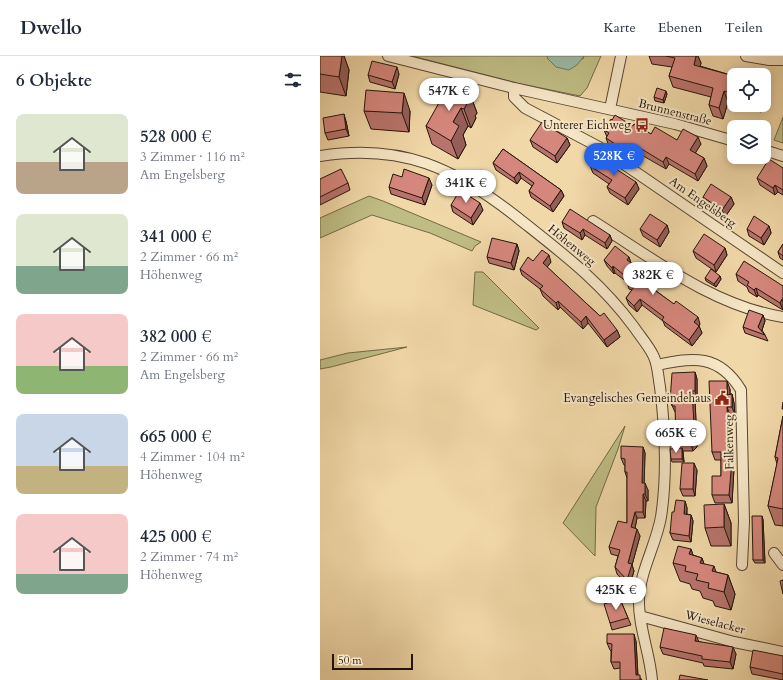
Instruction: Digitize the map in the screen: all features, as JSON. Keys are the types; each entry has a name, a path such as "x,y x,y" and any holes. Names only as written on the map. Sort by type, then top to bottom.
{"street":[{"path":"388,56 514,88 610,109 621,56"},
{"path":"746,56 769,60 783,60"},
{"name":"Am Engelsberg","path":"514,88 514,97 525,108 599,147 783,273"},
{"name":"Brunnenstraße","path":"610,109 675,124 727,139"},
{"name":"Höhenweg","path":"320,156 366,152 392,154 434,165 468,182 497,202 593,279 616,303 650,349 657,365 664,434 660,518 639,598 640,616 652,680"},
{"path":"771,152 783,156"},
{"path":"593,221 700,288 730,302 771,315 783,317"},
{"name":"Falkenweg","path":"657,365 690,358 705,361 728,374 741,390 744,521 742,565"},
{"path":"774,552 783,565"},
{"name":"Wieselacker","path":"640,616 734,642 783,652"}],"shaded area":[{"path":"412,56 547,56 548,59 583,59 584,56 601,56 587,88 580,96 517,83"},
{"path":"547,56 584,56 577,65 569,70 556,67"},
{"path":"783,117 783,143 774,140"},
{"path":"369,196 481,242 475,246 472,251 430,233 372,215 320,238 320,218"},
{"path":"475,272 483,272 539,328 536,330 473,305"},
{"path":"407,347 320,369 320,360 348,353"},
{"path":"625,426 596,507 595,556 563,523"}],"building":[{"path":"320,56 342,56 339,77 320,74"},
{"path":"666,56 696,56 694,65 727,74 727,92 724,91 719,108 709,105 713,88 669,76 675,58"},
{"path":"372,61 397,67 392,82 368,75"},
{"path":"452,84 470,94 469,100 464,109 461,108 453,122 459,126 451,141 426,126 445,92 447,94"},
{"path":"657,88 666,91 663,100 654,97"},
{"path":"366,90 404,93 402,113 364,111"},
{"path":"344,114 346,129 325,133 323,118"},
{"path":"615,115 633,126 634,124 651,134 655,127 677,140 683,129 698,137 690,150 704,158 695,174 666,157 663,162 635,145 630,154 606,138 609,133 604,130"},
{"path":"542,122 567,138 555,156 530,140"},
{"path":"503,149 561,190 550,206 529,191 534,183 519,172 514,178 493,163"},
{"path":"596,156 636,182 625,198 607,187 612,180 590,166"},
{"path":"771,160 783,168 783,190 775,185 773,188 757,178 766,164 771,164"},
{"path":"341,169 348,183 320,197 320,179"},
{"path":"404,169 429,178 422,198 389,187 393,174 402,177"},
{"path":"711,184 731,197 722,210 703,197"},
{"path":"460,190 480,203 471,218 451,205"},
{"path":"570,209 610,235 605,243 583,229 580,233 562,222"},
{"path":"650,214 667,225 657,240 640,229"},
{"path":"754,216 769,226 761,238 747,229"},
{"path":"704,234 725,248 714,265 693,251"},
{"path":"492,238 517,244 511,263 487,257"},
{"path":"783,244 783,256 778,252"},
{"path":"615,246 629,257 627,260 651,277 646,284 674,304 676,301 698,317 694,322 699,326 689,340 662,320 664,317 640,299 634,306 626,298 634,287 627,282 629,279 613,266 612,268 604,260"},
{"path":"542,250 549,255 543,263 600,316 604,313 617,330 604,340 586,316 581,322 558,301 556,303 540,289 543,286 520,269 528,257 533,261"},
{"path":"744,261 783,286 783,299 780,303 756,288 754,290 747,285 749,282 736,274"},
{"path":"711,269 720,276 714,284 705,278"},
{"path":"749,310 763,315 758,327 765,335 743,327"},
{"path":"695,372 695,391 692,391 695,441 691,444 676,444 675,406 672,406 672,401 670,401 672,373"},
{"path":"709,381 727,381 727,395 732,394 732,407 727,407 730,460 732,460 729,495 712,495 712,476 721,476 721,452 712,452"},
{"path":"783,416 783,509 768,506 778,458 775,457"},
{"path":"621,446 643,447 642,483 645,483 645,494 643,494 643,512 635,512 631,527 637,529 628,563 632,564 627,580 615,567 620,550 609,547 618,521 627,523 627,472 625,472 625,459 621,458"},
{"path":"682,448 682,459 671,459 670,449"},
{"path":"682,463 694,463 693,489 680,489"},
{"path":"676,500 685,501 684,514 691,515 689,536 670,533 672,512 674,512"},
{"path":"724,504 724,527 705,528 704,505"},
{"path":"752,516 762,516 763,560 753,560"},
{"path":"678,546 691,549 689,554 702,558 700,563 714,566 712,571 728,575 724,592 708,588 709,583 696,580 698,574 685,571 686,566 673,563"},
{"path":"783,580 783,594 780,581"},
{"path":"620,599 628,618 610,623 604,604"},
{"path":"664,628 696,635 695,641 733,647 730,662 702,659 702,656 660,647"},
{"path":"607,634 634,634 636,675 640,675 640,680 620,680 620,662 611,662 612,644 607,643"},
{"path":"753,650 783,656 783,674 750,667"},
{"path":"680,675 708,680 679,680"}],"place":[{"name":"Unterer Eichweg","path":"642,125"},
{"name":"Evangelisches Gemeindehaus","path":"722,398"}]}
